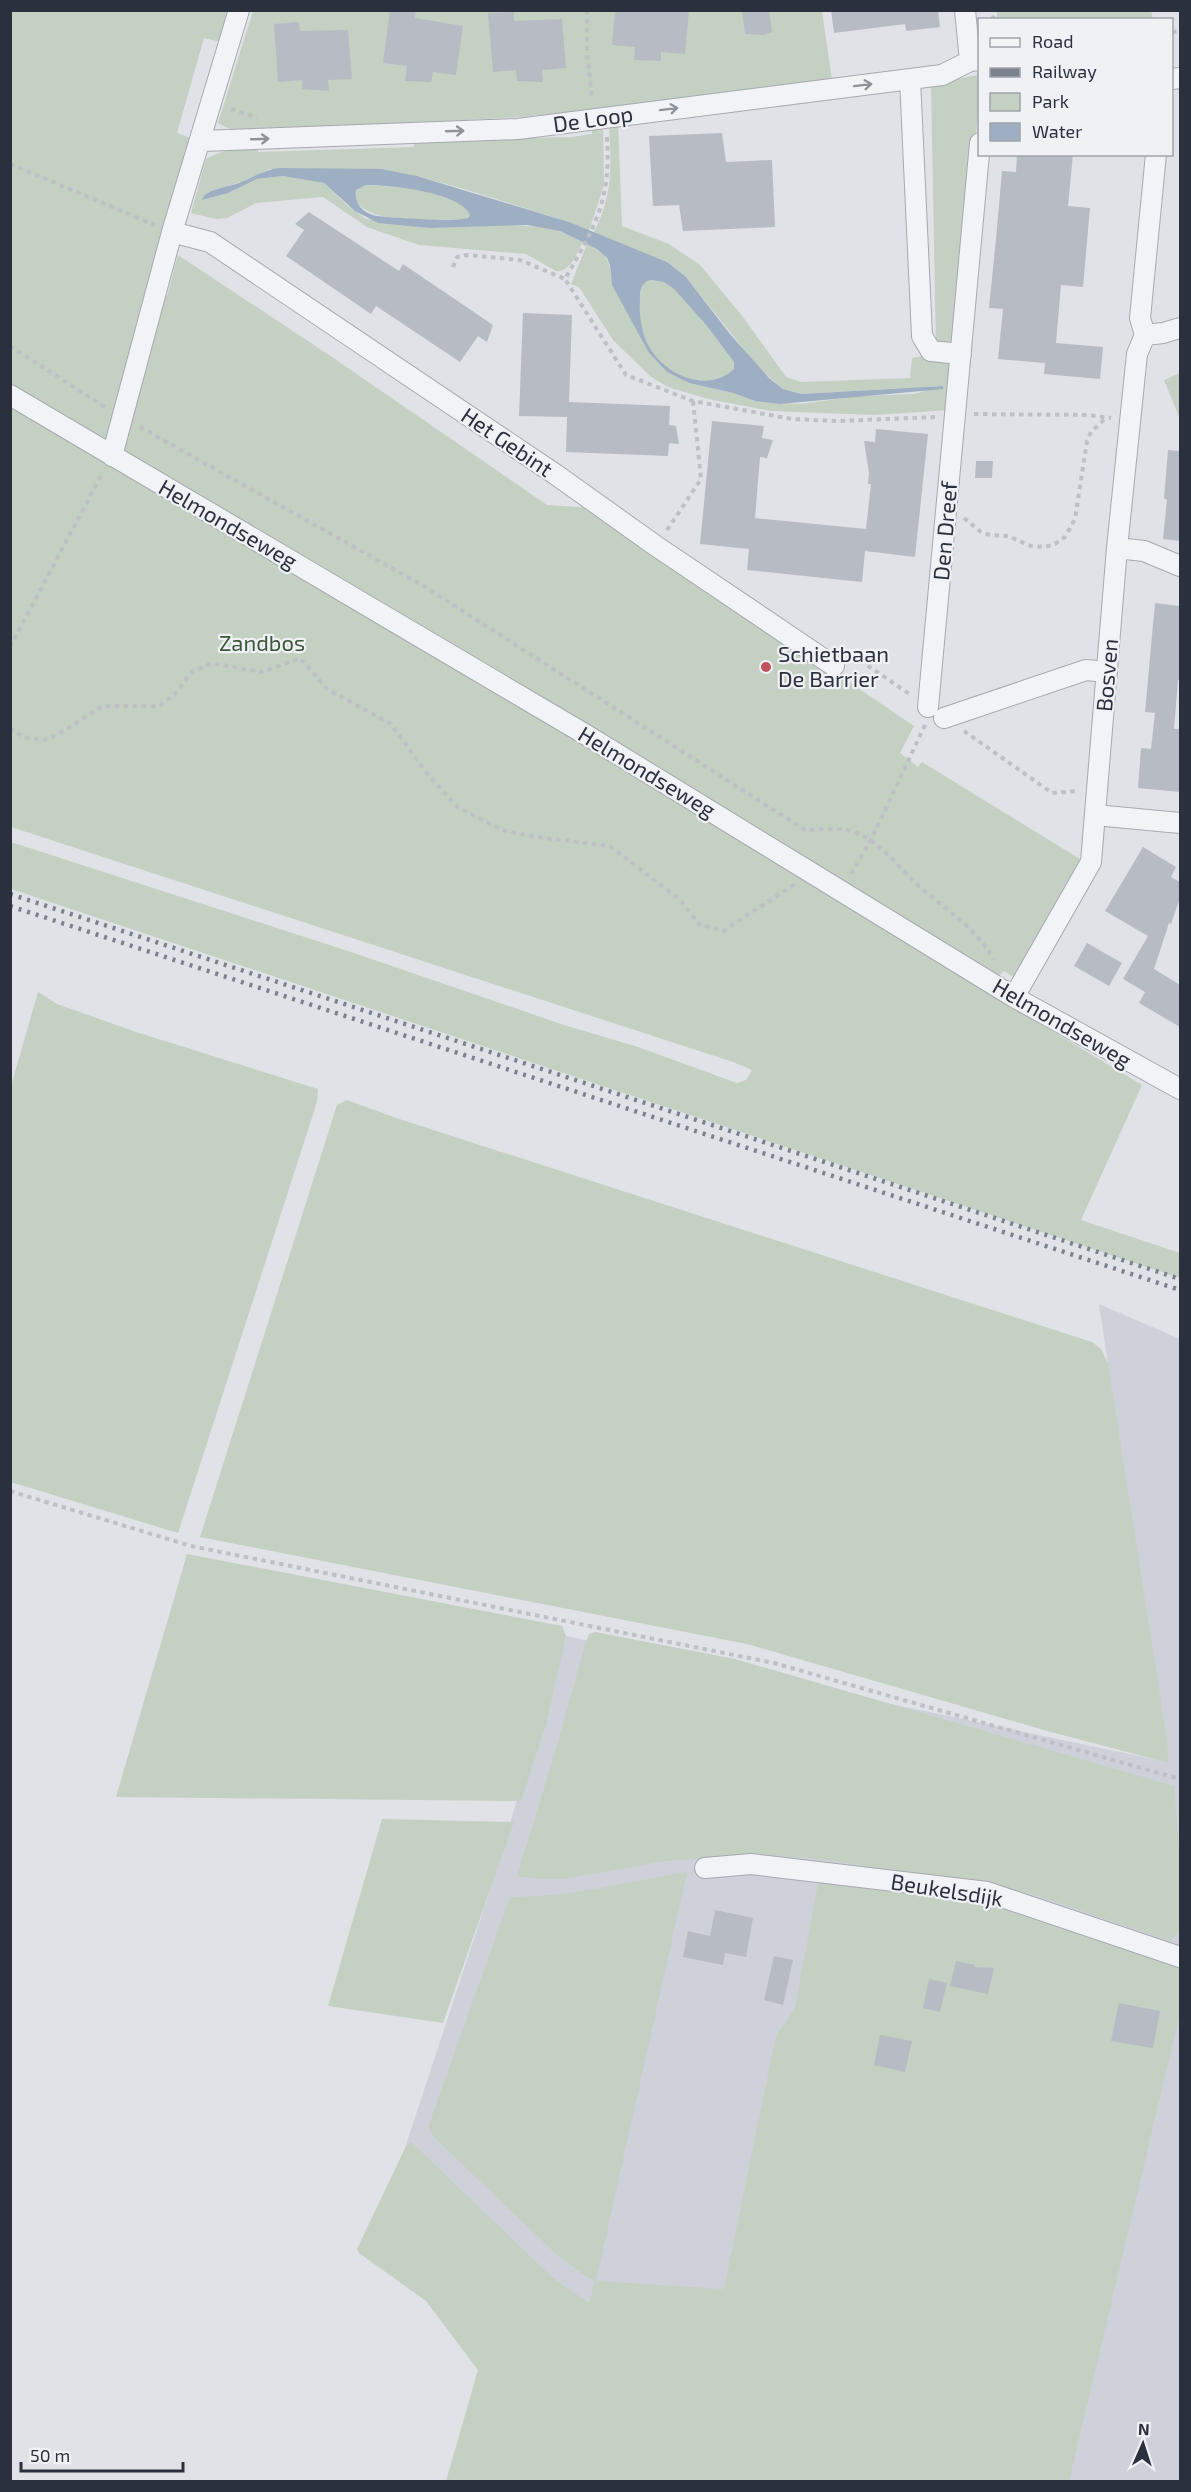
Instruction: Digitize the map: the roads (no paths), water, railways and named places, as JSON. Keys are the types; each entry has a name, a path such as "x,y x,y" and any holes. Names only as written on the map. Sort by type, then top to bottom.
{"street":[{"path":"112,456 172,232 239,10"},
{"path":"965,10 975,60"},
{"name":"De Loop","path":"201,141 518,129 942,75 975,60"},
{"path":"910,79 922,336 931,351 961,354"},
{"name":"Den Dreef","path":"928,707 979,156"},
{"name":"Bosven","path":"1014,997 1091,862 1130,421 1137,354 1145,335 1140,318 1156,156"},
{"name":"Het Gebint","path":"172,232 210,242 555,474 656,546 834,666"},
{"path":"1145,335 1180,328"},
{"name":"Helmondseweg","path":"10,395 583,733 1014,997 1180,1089"},
{"path":"1117,548 1144,551 1180,566"},
{"path":"945,718 1086,670 1107,672"},
{"path":"1095,815 1180,823"},
{"name":"Beukelsdijk","path":"705,1868 751,1864 987,1892 1180,1957"}],"water":[{"path":"279,168 382,169 417,176 569,222 667,262 686,277 730,334 769,378 783,389 801,394 943,386 943,389 780,404 755,401 733,393 689,383 667,372 649,353 612,285 607,258 597,249 560,231 527,225 430,228 378,223 355,211 324,183 283,176 257,179 228,193 202,200 212,191","holes":["366,185 406,188 439,195 464,207 470,215 467,218 451,220 373,215 365,211 356,198 356,190","651,280 664,282 674,289 707,326 734,362 734,369 722,377 697,380 671,370 660,361 651,350 642,329 641,291 643,285"]}],"railway":[{"path":"10,894 1180,1279"},
{"path":"10,906 1180,1290"}],"place":[{"name":"Schietbaan De Barrier","path":"766,667"}],"park label":[{"name":"Zandbos","path":"262,643"}]}
